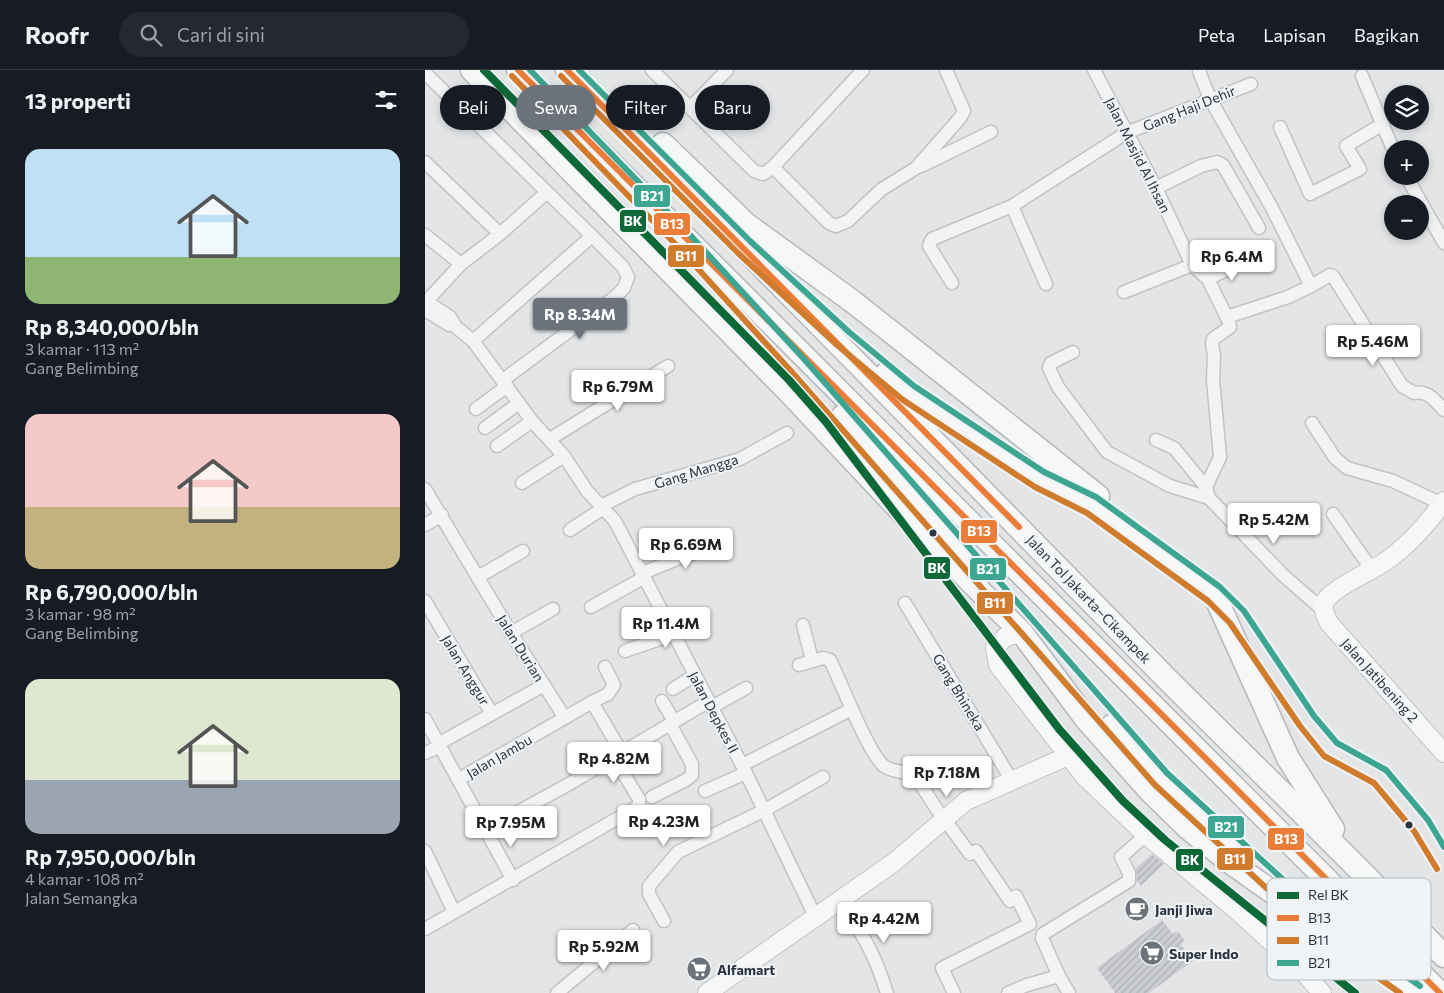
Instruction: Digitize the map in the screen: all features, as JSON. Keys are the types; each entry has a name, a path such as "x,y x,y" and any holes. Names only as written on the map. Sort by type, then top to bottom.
{"highway":[{"path":"472,70 786,389 915,526 1022,633 1086,718 1149,790 1188,828 1227,860 1267,888"},
{"path":"518,70 533,85"},
{"name":"Jalan Tol Jakarta–Cikampek","path":"567,70 744,246 1168,679 1369,878"},
{"path":"588,70 746,224 868,314 1135,526 1182,569"},
{"path":"578,130 685,242 798,365 1161,779 1268,878"},
{"path":"578,130 1325,878"},
{"path":"744,246 843,339 909,393 1040,480 1092,505 1214,594 1288,758 1355,863"},
{"name":"Jalan Tol Jakarta–Cikampek","path":"1431,942 1444,956"},
{"path":"1397,980 1415,993"},
{"path":"1427,980 1440,993"}],"main road":[{"path":"1323,607 1333,592 1372,570 1404,546 1443,502"},
{"name":"Jalan Jatibening 2","path":"1323,607 1329,623 1346,644 1444,753"},
{"path":"1022,633 1005,637 995,648 998,665 1067,756 1085,778 1146,835 1267,938"},
{"path":"707,993 910,850 946,822 966,801 1067,756"},
{"path":"1310,980 1322,993"}],"street":[{"path":"651,70 754,171 763,174 773,167 863,70"},
{"path":"690,108 727,70"},
{"path":"916,168 964,111 946,70"},
{"name":"Jalan Masjid Al Ihsan","path":"1094,70 1156,188 1192,265 1199,274 1208,279 1227,317"},
{"path":"1199,71 1210,99 1272,208 1311,286"},
{"path":"425,73 623,267 628,277 624,288 615,297 505,383 476,409"},
{"path":"1362,76 1388,140"},
{"name":"Gang Haji Dehir","path":"952,283 929,246 933,239 1012,206 1127,133 1251,84"},
{"path":"1280,127 1310,194 1360,169 1346,146 1381,125"},
{"path":"773,167 829,223 835,226 849,221 882,189 916,168 991,132"},
{"path":"425,162 500,234"},
{"path":"1156,188 1201,166 1217,162 1223,165 1259,228"},
{"path":"1411,185 1444,243"},
{"path":"425,305 461,264 500,234 547,193"},
{"path":"1012,206 1046,284"},
{"path":"425,235 461,264"},
{"path":"473,341 592,236"},
{"path":"1208,279 1243,261"},
{"path":"1124,292 1192,265"},
{"path":"1207,492 1220,456 1213,380 1214,355 1211,344 1213,339 1230,327 1227,317 1288,297 1330,276 1333,276 1402,386 1414,393 1419,392 1430,395 1444,410"},
{"name":"Jalan Depkes II","path":"425,305 450,317 456,327 473,341 532,421 564,456 587,491 604,506 615,521 765,810 815,916"},
{"path":"1073,352 1051,363 1049,368 1058,387 1107,452 1171,486 1207,492"},
{"path":"550,439 667,366"},
{"path":"485,428 519,402"},
{"path":"497,446 532,421"},
{"path":"1312,423 1335,458 1347,468 1393,481 1443,502"},
{"name":"Gang Mangga","path":"570,530 604,506 635,489 739,459 787,433"},
{"path":"1156,440 1174,448 1207,492 1283,575 1323,607"},
{"path":"522,483 564,456"},
{"name":"Jalan Durian","path":"425,489 511,633 565,718"},
{"path":"1333,514 1372,570"},
{"path":"425,525 442,515"},
{"path":"591,607 644,575 684,556 721,546"},
{"path":"478,577 523,551"},
{"name":"Jalan Anggur","path":"425,601 492,714"},
{"name":"Gang Bhineka","path":"905,603 1012,781"},
{"path":"511,633 553,609"},
{"path":"803,625 812,660"},
{"path":"625,651 673,634"},
{"path":"799,665 827,657 831,660 852,709 879,761 885,768 911,773 916,777 970,854 976,851 1010,901 1016,896 1030,924 942,968 954,993"},
{"name":"Jalan Jambu","path":"459,779 608,694 612,689 613,680 605,667"},
{"path":"673,689 695,675"},
{"path":"425,753 544,685"},
{"path":"485,830 672,723 746,688"},
{"path":"652,797 692,775 692,764 662,701"},
{"path":"425,929 639,806 639,799 592,702"},
{"path":"705,790 852,709"},
{"path":"425,719 513,880"},
{"path":"664,921 649,894 649,886 671,859 681,850 765,810 823,777"},
{"path":"1069,993 1042,938 1043,934 1129,881 1129,874 1121,857 1146,835"},
{"path":"425,851 454,912"},
{"path":"837,900 866,940 875,958 887,993"},
{"path":"557,993 633,930"},
{"path":"1008,993 1027,984 1059,976"}],"building":[{"path":"1152,854 1164,864 1141,886 1137,881 1136,868"},
{"name":"Super Indo","path":"1162,920 1173,934 1178,931 1185,941 1180,944 1193,961 1149,993 1115,993 1097,968"}],"rail line":[{"name":"BK","path":"484,70 789,380 826,422 1059,729 1123,801 1165,840 1267,922"},
{"name":"BK","path":"1339,980 1355,993"}],"transit line":[{"name":"B13","path":"518,70 1325,878"},
{"name":"B21","path":"530,70 691,236 804,359 1167,773 1281,878"},
{"name":"B13","path":"567,70 1019,527"},
{"name":"B21","path":"579,70 750,241 849,332 914,386 1044,472 1096,497 1220,587 1244,611 1314,716 1337,743 1386,770 1428,820 1444,847"},
{"name":"B11","path":"512,76 679,248 791,371 1155,785 1267,889"},
{"name":"B11","path":"561,76 738,253 837,345 903,400 1035,487 1087,513 1208,601 1230,623 1300,726 1324,756 1374,783 1414,831 1437,869"},
{"name":"B11","path":"1381,980 1400,993"},
{"name":"B21","path":"1412,980 1420,986"},
{"name":"B13","path":"1427,980 1440,993"}],"place":[{"name":"Janji Jiwa","path":"1137,909"},
{"name":"Super Indo","path":"1152,953"},
{"name":"Alfamart","path":"699,969"}]}
